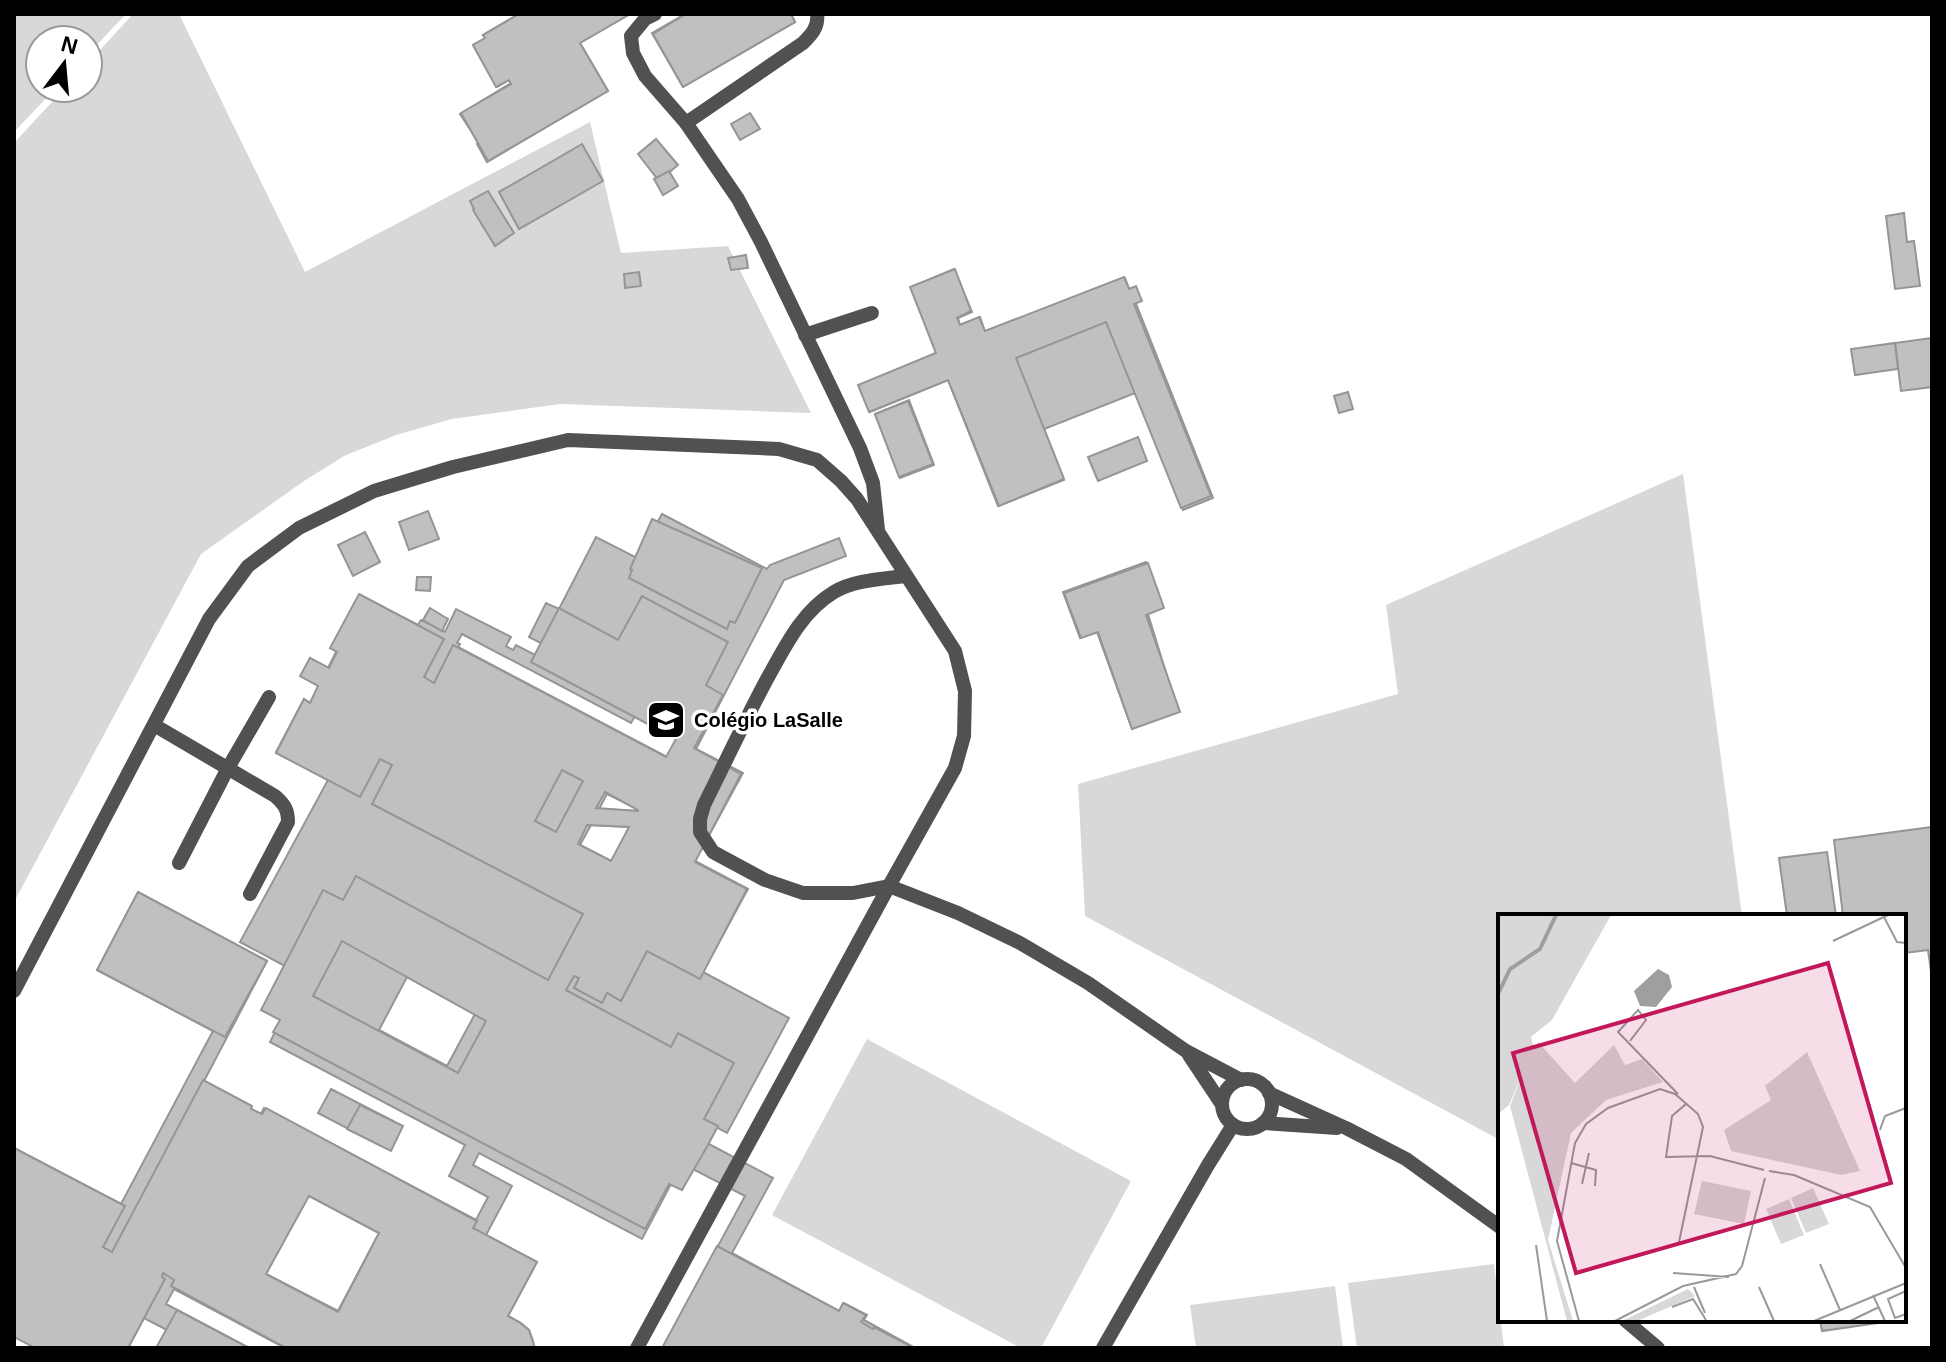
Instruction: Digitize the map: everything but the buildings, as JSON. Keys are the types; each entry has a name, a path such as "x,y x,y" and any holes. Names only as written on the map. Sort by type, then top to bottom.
{"lane":[{"path":"655,14 645,19 631,36 633,53 645,76 686,123 738,199 860,448 873,483 878,532"},
{"path":"686,123 803,43 813,33 817,14"},
{"path":"805,335 872,313"},
{"path":"14,991 209,619 248,566 299,528 374,491 453,467 568,440 779,449 817,460 857,499 955,651 965,691 964,736 955,768 637,1348"},
{"path":"905,576 850,585 834,592 803,619 790,637 704,805 700,832 713,852 765,880 803,893 853,893 889,886 958,913 1020,943 1088,983 1186,1051 1241,1080"},
{"path":"179,863 269,697"},
{"path":"154,725 284,804 288,822 250,894"},
{"path":"1186,1051 1233,1125 1245,1129 1263,1123 1272,1105 1269,1093"},
{"path":"1221,1103 1225,1090 1235,1081 1248,1079 1260,1083 1269,1093 1406,1159 1498,1226"},
{"path":"1263,1123 1346,1128"},
{"path":"1103,1348 1233,1125"},
{"path":"1627,1322 1658,1348"}],"shaded area":[{"path":"14,14 126,14 104,37 104,24 24,24 24,104 41,104 14,132"},
{"path":"133,14 179,14 305,272 590,122 621,253 728,246 811,413 560,404 452,419 396,435 344,456 201,554 14,902 14,143 50,104 104,104 104,46"},
{"path":"1683,474 1742,914 1498,914 1498,1139 1085,916 1078,784 1398,694 1386,605"},
{"path":"867,1039 1131,1181 1041,1348 1021,1348 772,1215"},
{"path":"1494,1264 1498,1322 1501,1322 1504,1348 1357,1348 1348,1283"},
{"path":"1335,1286 1343,1348 1196,1348 1190,1305"}],"place":[{"name":"Colégio LaSalle","path":"666,720"}]}
